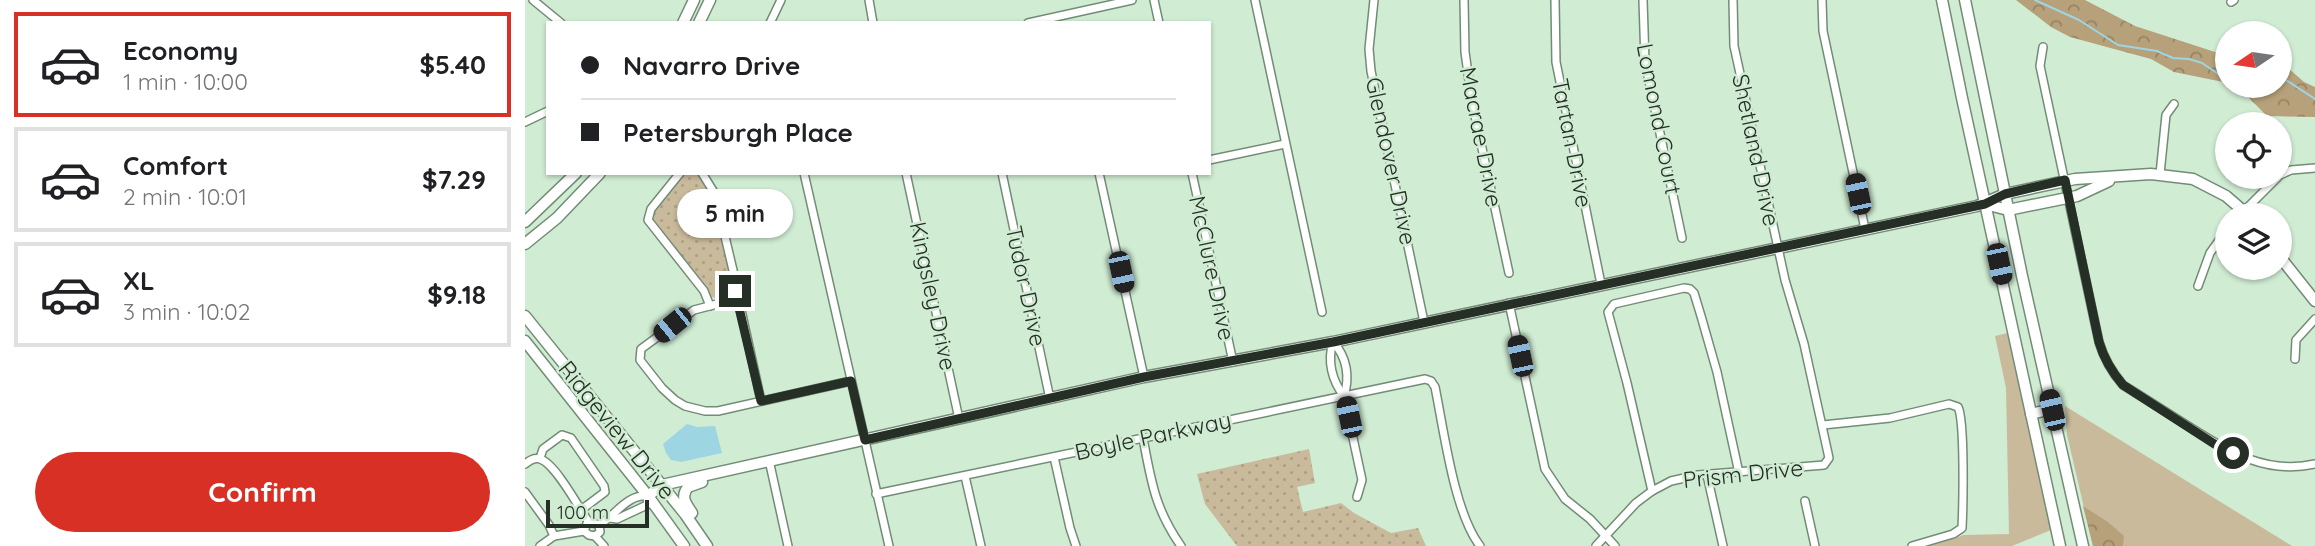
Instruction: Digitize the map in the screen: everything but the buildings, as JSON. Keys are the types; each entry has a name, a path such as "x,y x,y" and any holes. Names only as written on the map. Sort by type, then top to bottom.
{"street":[{"path":"533,0 559,21"},
{"path":"684,21 694,0"},
{"path":"700,21 710,0"},
{"path":"771,21 781,0"},
{"path":"869,0 873,21"},
{"path":"1046,21 1065,19 1132,0"},
{"path":"1154,0 1159,21"},
{"path":"1255,0 1322,312"},
{"name":"Glendover Drive","path":"1374,0 1369,49 1371,71 1424,322"},
{"name":"Macrae Drive","path":"1464,0 1465,52 1472,102 1509,273"},
{"name":"Tartan Drive","path":"1555,0 1556,62 1601,284"},
{"name":"Lomond Court","path":"1643,0 1645,62 1682,238"},
{"name":"Shetland Drive","path":"1733,0 1734,46 1777,247 1823,425 1828,461"},
{"path":"1822,0 1823,31 1865,229"},
{"path":"1942,0 2060,546"},
{"path":"1965,0 2008,210 2083,546"},
{"path":"2043,47 2040,66 2103,358 2123,385 2216,445 2250,461 2268,466 2288,468 2315,464"},
{"path":"2160,174 2166,115 2174,104"},
{"path":"525,122 546,112"},
{"path":"1211,160 1285,144"},
{"path":"2292,170 2315,168"},
{"path":"525,464 532,458 540,458 549,465 588,522 600,525 639,495 649,495 662,485 1144,377 1333,342 1985,204 2005,194 2065,180 2160,174 2193,179 2226,196 2233,203"},
{"path":"525,222 574,175"},
{"path":"525,244 557,218 598,175"},
{"path":"678,175 648,216 650,224 704,291 710,306"},
{"path":"703,175 715,194 736,283 736,299 741,310 761,401"},
{"path":"804,175 889,546"},
{"name":"Kingsley Drive","path":"906,175 959,419"},
{"name":"Tudor Drive","path":"1002,175 1050,399"},
{"path":"1099,175 1144,377"},
{"name":"McClure Drive","path":"1192,175 1233,362"},
{"path":"1985,204 2008,210 2069,198 2116,177"},
{"path":"2254,203 2267,189"},
{"path":"2198,286 2215,246"},
{"path":"2292,272 2315,301"},
{"path":"1652,491 1627,383 1607,316 1614,304 1684,288 1692,291 1717,372 1739,472"},
{"path":"736,299 684,315 641,349 640,360 668,395 686,407 718,411 851,381"},
{"path":"1509,303 1545,469 1565,499 1615,546"},
{"name":"Ridgeview Drive","path":"525,316 685,514 707,546"},
{"path":"2295,359 2296,340 2315,319"},
{"name":"Ridgeview Drive","path":"525,341 649,495 684,546"},
{"path":"1333,342 1329,355 1335,385 1344,396 1362,480 1357,497"},
{"path":"1333,342 1342,352 1347,372 1349,382 1344,396"},
{"name":"Boyle Parkway","path":"876,494 1420,379 1429,380 1435,387 1460,506 1471,532 1481,546"},
{"path":"1823,425 1890,418 1949,404 1955,405 1961,413 1961,530 1912,546"},
{"path":"2031,414 2052,410"},
{"path":"540,458 543,449 562,435 571,438 604,486 605,492 581,510"},
{"path":"1143,438 1156,502 1181,546"},
{"path":"1053,457 1076,546"},
{"path":"713,546 685,503 686,490 691,485 748,470 765,461"},
{"path":"765,461 788,546"},
{"name":"Prism Drive","path":"1596,546 1636,503 1652,491 1684,477 1823,465 1828,461"},
{"path":"1707,475 1723,546"},
{"path":"965,476 981,546"},
{"path":"525,492 554,536"},
{"path":"610,518 617,519 647,505 649,495"},
{"path":"1805,501 1815,546"},
{"path":"585,531 588,522"},
{"path":"595,536 600,532 600,525"},
{"path":"540,546 554,536 585,531 595,536 604,546"}],"shaded area":[{"path":"682,175 700,175 711,190 732,283 728,295 717,298 709,295 651,219"},
{"path":"2008,333 2051,530 2012,546 1928,546 1964,535 2009,534 2006,388 1995,336"},
{"path":"2065,406 2292,546 2093,546 2067,435"},
{"path":"1309,449 1315,483 1297,487 1303,512 1341,503 1391,533 1418,528 1426,546 1237,546 1205,504 1197,474"}],"green space":[{"path":"2016,0 2085,0 2135,26 2215,52 2215,80 2174,72 2151,59 2070,37 2051,27"},
{"path":"2293,72 2315,87 2315,117 2292,117 2292,112 2263,112 2249,98 2293,98"},
{"path":"2083,506 2124,536 2123,546 2093,546"}],"water":[{"path":"687,424 697,427 715,426 722,453 681,462 671,460 663,444"}],"waterway":[{"path":"2035,0 2079,20 2118,45 2157,51 2173,58 2189,59 2215,72"},
{"path":"2293,85 2315,99"}],"route":[{"path":"735,291 761,401 851,381 865,440 1144,377 1196,370 1333,342 1985,204 2005,194 2065,180 2099,342 2103,358 2111,371 2123,385 2216,445 2233,453"}]}
